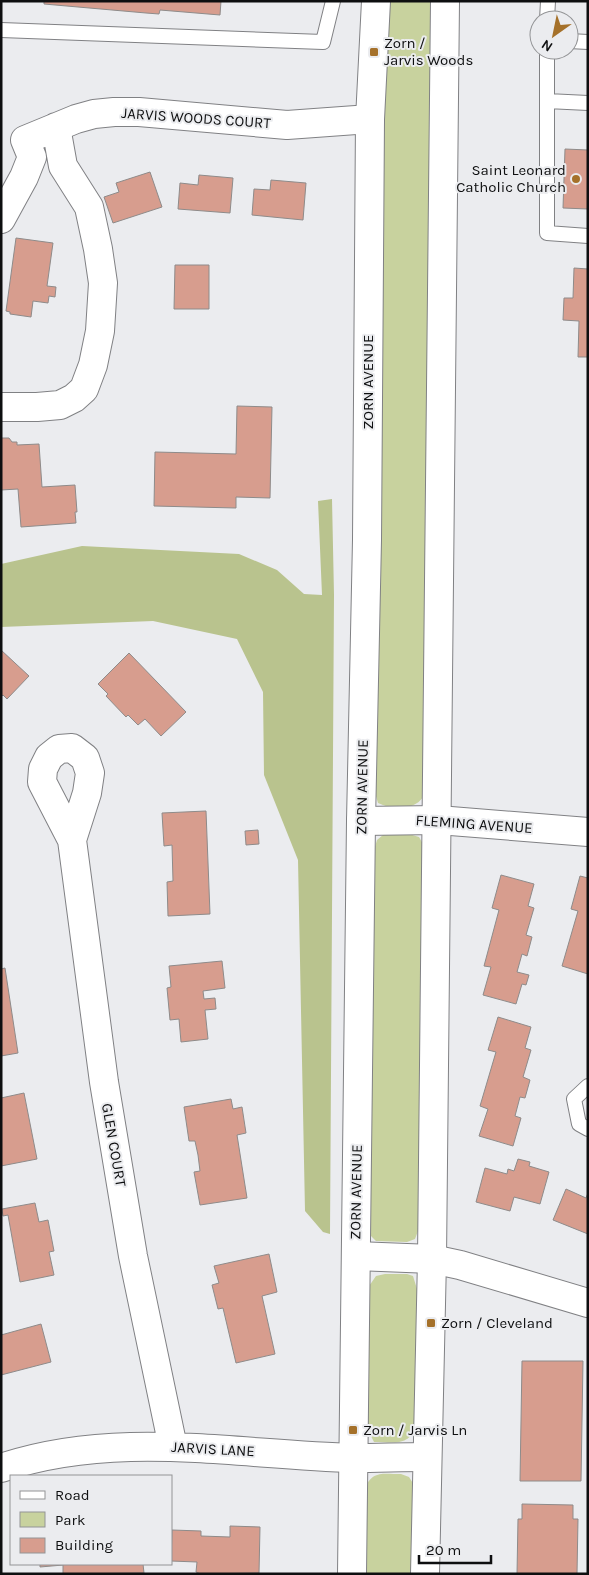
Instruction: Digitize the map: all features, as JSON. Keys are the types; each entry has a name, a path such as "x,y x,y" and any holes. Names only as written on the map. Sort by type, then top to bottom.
{"main road":[{"name":"ZORN AVENUE","path":"352,1574 361,821 367,540 370,119 376,1"},
{"path":"425,1574 426,1457 432,1259 438,820 444,1"},
{"name":"JARVIS WOODS COURT","path":"1,220 24,177 32,157 26,140 94,114 139,112 287,125 370,119"},
{"path":"1,407 37,407 60,404 74,398 84,390 93,365 100,331 103,282 98,249 88,207 63,166 56,127"},
{"name":"FLEMING AVENUE","path":"361,821 438,820 580,830"},
{"name":"GLEN COURT","path":"72,840 104,1082 133,1256 173,1447"},
{"path":"356,1256 432,1259 460,1265 588,1303"},
{"name":"JARVIS LANE","path":"1,1468 58,1453 116,1446 173,1447 354,1458 426,1457"}],"lane":[{"path":"1,30 323,42 333,1"},
{"path":"547,60 547,233 588,236"},
{"path":"547,101 588,103"},
{"path":"588,1086 574,1099 579,1124 588,1129"}],"green space":[{"path":"385,1 435,1 426,792 417,803 405,808 384,806 378,803 375,793"},
{"path":"332,499 334,595 330,1234 323,1232 305,1211 298,860 264,775 263,692 237,639 153,621 1,627 1,564 82,546 239,554 277,570 304,594 322,595 318,501"},
{"path":"409,834 419,837 423,844 418,1231 415,1239 407,1242 376,1241 371,1236 369,1227 374,850 377,840 383,835"},
{"path":"407,1274 413,1276 417,1289 416,1426 409,1437 399,1442 374,1442 367,1428 367,1289 376,1276"},
{"path":"401,1474 409,1477 416,1488 414,1574 363,1574 364,1490 370,1479 374,1476"}],"building":[{"path":"44,1 221,1 220,15 160,10 159,14 146,13 44,4"},
{"name":"Saint Leonard Catholic Church","path":"565,149 588,150 588,209 563,208"},
{"path":"150,172 162,207 113,223 104,197 119,192 116,183"},
{"path":"199,175 233,178 230,213 178,209 180,183 198,185"},
{"path":"271,180 306,183 303,220 252,215 254,189 270,190"},
{"path":"16,238 53,243 47,286 56,287 55,297 49,296 48,303 33,301 31,317 10,314 10,312 6,311"},
{"path":"175,265 209,265 209,309 174,309"},
{"path":"574,268 588,269 588,357 578,357 579,321 563,320 564,298 573,298"},
{"path":"237,406 272,407 270,498 236,497 236,508 154,506 155,452 236,454"},
{"path":"1,438 9,438 12,442 17,442 17,445 39,444 42,487 75,485 76,523 21,527 18,489 1,490"},
{"path":"1,650 29,676 7,699 3,695 1,697"},
{"path":"129,653 186,712 161,736 145,719 138,725 128,715 126,717 106,696 108,694 98,684"},
{"path":"206,811 210,914 168,916 167,882 173,881 172,845 164,846 162,813"},
{"path":"258,830 259,844 246,845 245,831"},
{"path":"501,875 534,884 528,906 534,908 526,935 532,937 527,956 522,954 517,972 529,975 526,985 522,984 516,1004 483,995 491,967 484,966 499,910 492,908"},
{"path":"580,876 588,878 588,974 562,966 578,911 571,909"},
{"path":"222,961 225,988 203,991 204,999 215,998 216,1009 205,1010 208,1039 181,1042 179,1019 170,1020 167,988 171,987 169,966"},
{"path":"5,968 18,1053 1,1056 1,969"},
{"path":"498,1017 531,1027 525,1048 531,1050 523,1077 530,1080 525,1098 520,1097 515,1116 521,1118 513,1146 479,1136 488,1109 480,1106 496,1052 488,1050"},
{"path":"24,1093 37,1159 1,1166 1,1098"},
{"path":"231,1099 233,1109 242,1107 246,1133 237,1135 247,1198 200,1205 194,1172 200,1171 198,1155 195,1141 189,1141 184,1107"},
{"path":"518,1159 530,1162 529,1166 549,1172 540,1204 514,1197 510,1211 476,1202 485,1168 507,1174 508,1169 514,1171"},
{"path":"566,1189 586,1198 588,1193 588,1234 553,1220"},
{"path":"35,1203 39,1222 48,1220 54,1251 49,1252 54,1275 20,1282 8,1215 3,1216 2,1209"},
{"path":"269,1254 277,1292 262,1296 275,1354 236,1363 223,1308 218,1309 212,1285 219,1283 214,1266"},
{"path":"41,1324 51,1362 1,1375 1,1335"},
{"path":"522,1361 583,1361 581,1481 520,1481"},
{"path":"522,1504 573,1505 573,1519 578,1519 577,1574 517,1574 518,1519 522,1519"},
{"path":"230,1526 260,1527 259,1573 201,1574 196,1572 197,1562 172,1561 172,1530 201,1531 201,1536 230,1537"},
{"path":"40,1565 63,1565 40,1567"},
{"path":"63,1565 143,1565 144,1573 63,1574"}],"place":[{"name":"Zorn / Jarvis Woods","path":"374,52"},
{"name":"Saint Leonard Catholic Church","path":"576,179"},
{"name":"Zorn / Cleveland","path":"431,1323"},
{"name":"Zorn / Jarvis Ln","path":"353,1430"}]}
